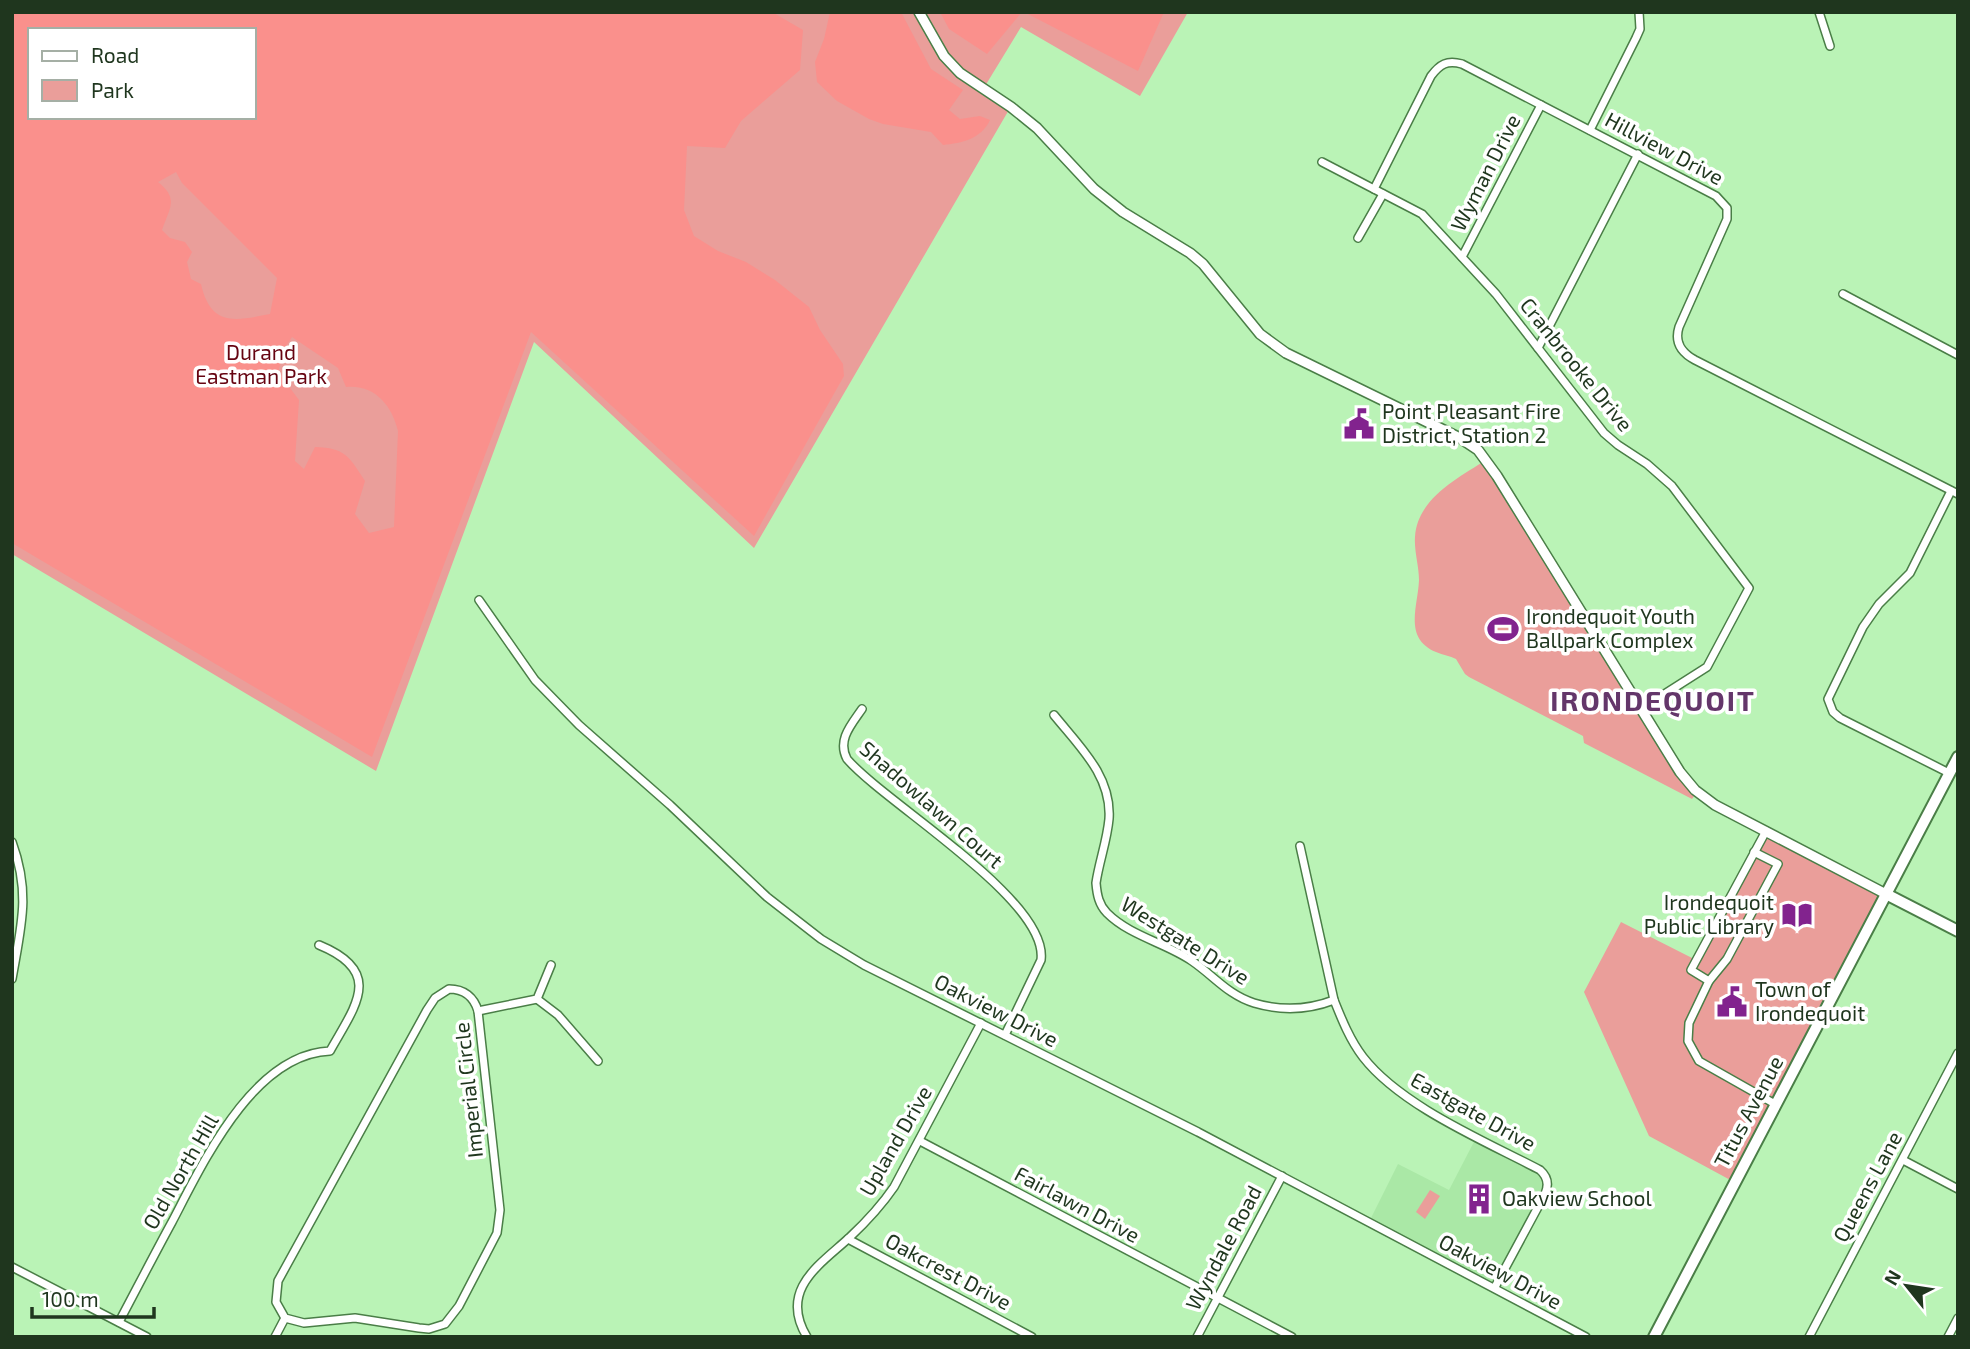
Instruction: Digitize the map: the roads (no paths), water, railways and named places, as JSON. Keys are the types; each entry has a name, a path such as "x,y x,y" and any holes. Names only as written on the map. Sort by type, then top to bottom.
{"main road":[{"name":"Titus Avenue","path":"1654,1337 1958,757"},
{"path":"1886,894 1958,931"}],"street":[{"path":"919,12 944,56 960,73 1037,128 1094,190 1122,212 1190,253 1203,264 1260,334 1286,353 1460,438 1478,450 1497,475 1683,776 1695,790 1715,805 1886,894"},
{"path":"1590,130 1640,29 1639,12"},
{"path":"1819,12 1830,46"},
{"name":"Hillview Drive","path":"1374,189 1431,76 1444,63 1462,64 1638,154 1716,196 1725,203 1728,214 1694,298 1679,327 1677,334 1681,349 1695,360 1954,492"},
{"name":"Wyman Drive","path":"1462,257 1541,105"},
{"path":"1538,348 1638,154"},
{"name":"Cranbrooke Drive","path":"1322,162 1422,214 1496,294 1604,433 1672,486 1749,588 1707,667 1641,709"},
{"path":"1358,238 1383,194"},
{"path":"1843,294 1958,355"},
{"path":"1949,773 1840,718 1833,712 1828,699 1868,619 1910,573 1954,492"},
{"name":"Oakview Drive","path":"479,600 545,692 670,804 767,898 821,939 864,965 1282,1176 1368,1224 1495,1287 1586,1337"},
{"name":"Shadowlawn Court","path":"862,709 844,738 847,760 987,874 1028,922 1038,938 1041,960 1005,1035"},
{"name":"Westgate Drive","path":"1054,715 1095,765 1105,786 1109,821 1096,883 1104,910 1121,923 1192,961 1238,997 1289,1009 1315,1006 1334,1000"},
{"path":"1709,981 1691,970 1766,831"},
{"path":"12,842 20,863 24,910 12,979"},
{"name":"Eastgate Drive","path":"1300,846 1334,1000 1354,1044 1372,1068 1417,1104 1540,1170 1546,1176 1548,1185 1545,1195 1495,1287"},
{"path":"1754,852 1778,864 1727,959 1709,981 1689,1023 1688,1041 1699,1062 1775,1104"},
{"name":"Old North Hill","path":"119,1322 196,1175 228,1122 249,1096 281,1068 307,1053 330,1051 356,1003 360,985 357,975 337,952 319,945"},
{"path":"537,999 551,965"},
{"name":"Imperial Circle","path":"457,989 471,997 478,1011 500,1217 497,1233 454,1314 445,1324 429,1329 355,1318 304,1323 285,1318 276,1301 278,1281 427,1010 442,992 457,989"},
{"path":"478,1011 537,999 558,1015 598,1061"},
{"name":"Upland Drive","path":"807,1337 800,1321 799,1308 804,1283 817,1264 848,1239 887,1197 920,1141 981,1023"},
{"name":"Queens Lane","path":"1809,1337 1958,1053"},
{"name":"Fairlawn Drive","path":"920,1141 1292,1337"},
{"path":"1903,1160 1958,1189"},
{"name":"Wyndale Road","path":"1197,1337 1282,1176"},
{"name":"Oakcrest Drive","path":"848,1239 1032,1337"},
{"path":"12,1267 147,1337"},
{"path":"275,1337 285,1318"},
{"path":"1948,1337 1958,1318"}],"place":[{"name":"Point Pleasant Fire District, Station 2","path":"1359,424"},
{"name":"Irondequoit Youth Ballpark Complex","path":"1503,629"},
{"name":"Irondequoit Public Library","path":"1797,915"},
{"name":"Town of Irondequoit","path":"1732,1002"},
{"name":"Oakview School","path":"1479,1199"}],"district":[{"name":"IRONDEQUOIT","path":"1653,701"}],"park label":[{"name":"Durand Eastman Park","path":"261,365"}]}
